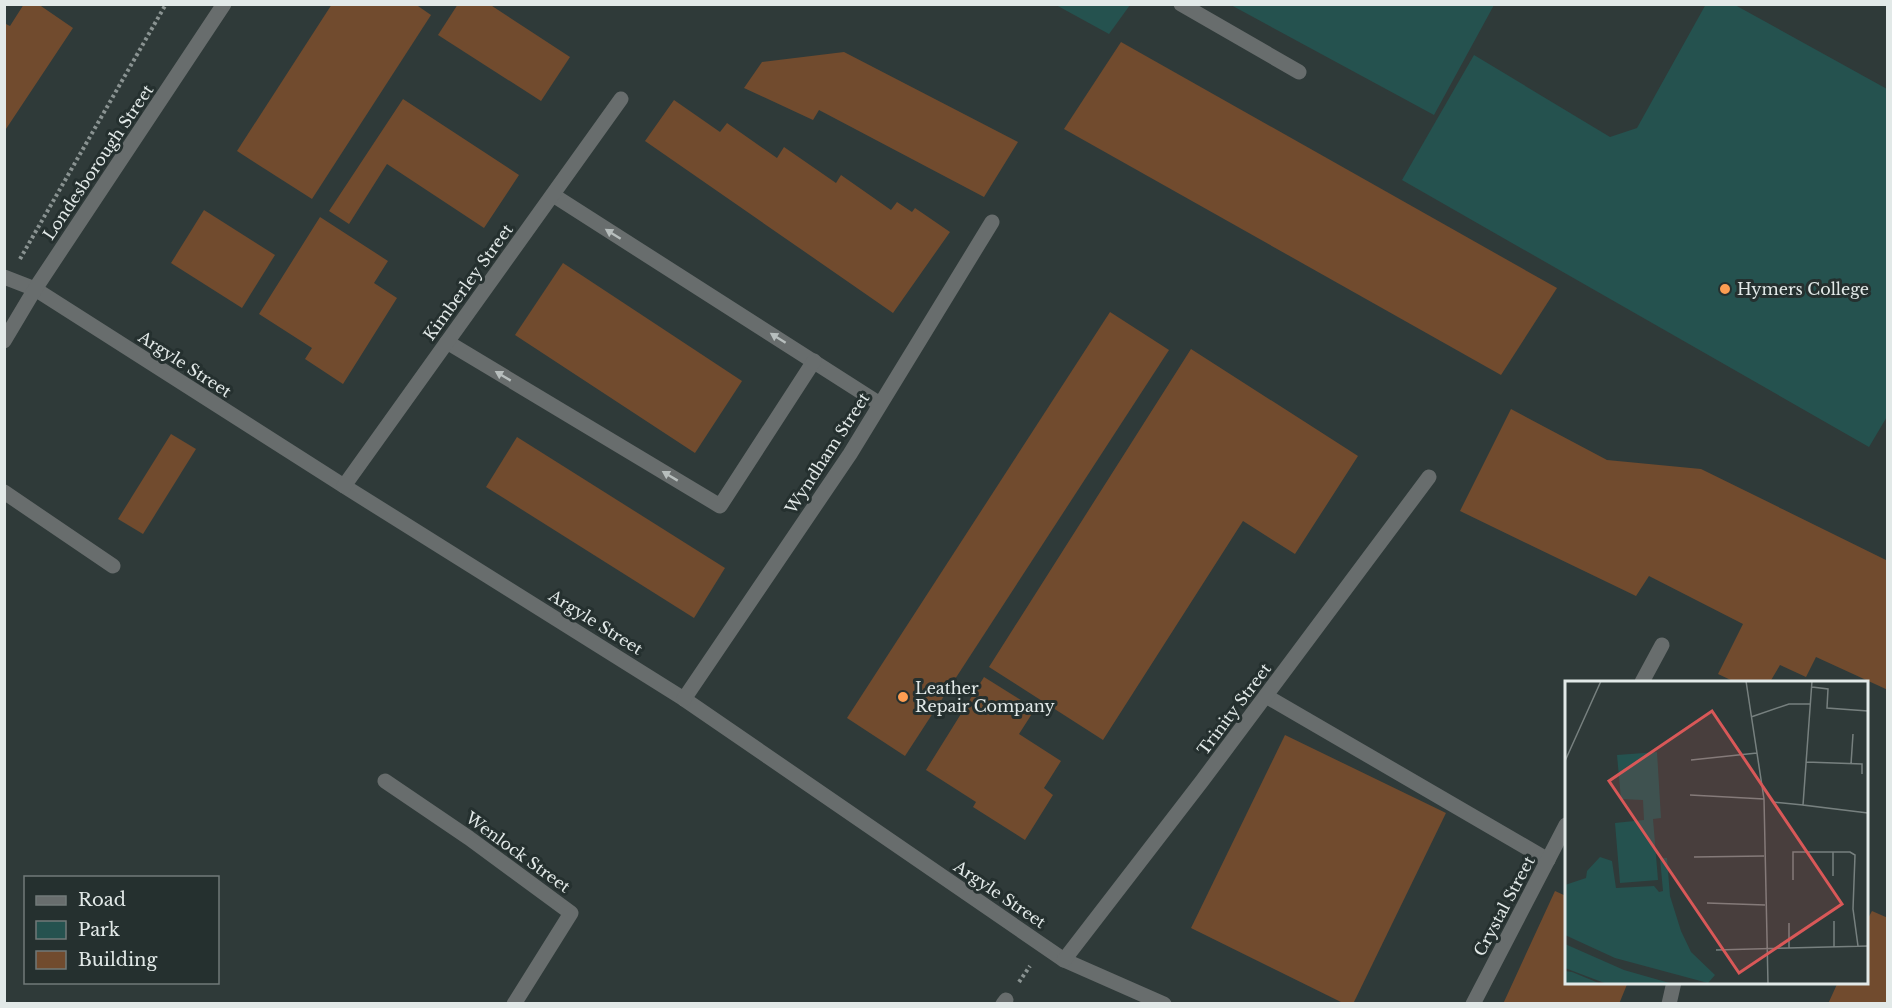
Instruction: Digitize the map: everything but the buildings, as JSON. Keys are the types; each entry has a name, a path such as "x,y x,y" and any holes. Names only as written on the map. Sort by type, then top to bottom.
{"street":[{"name":"Londesborough Street","path":"4,341 34,289 224,4"},
{"path":"1182,4 1299,72"},
{"name":"Kimberley Street","path":"344,486 621,99"},
{"path":"553,195 880,404"},
{"name":"Wyndham Street","path":"684,699 850,454 992,222"},
{"name":"Argyle Street","path":"4,277 34,289 684,699 1064,960 1164,1004"},
{"path":"447,342 720,506 814,362"},
{"name":"Trinity Street","path":"1064,960 1266,696 1429,477"},
{"path":"4,492 113,566"},
{"path":"1643,681 1662,645"},
{"path":"1266,696 1548,860"},
{"name":"Wenlock Street","path":"385,781 469,838 571,914 514,1004"},
{"name":"Crystal Street","path":"1473,1004 1565,827"},
{"path":"1669,1004 1674,984"}],"path":[{"path":"35,231 166,4"},
{"path":"1005,1002 1044,945"}],"green space":[{"name":"Hymers College","path":"1706,4 1735,5 1887,89 1888,415 1869,447 1402,180 1474,55 1610,137 1637,128"},
{"path":"1056,5 1130,5 1109,34"},
{"path":"1231,5 1494,5 1434,115"}],"place":[{"name":"Hymers College","path":"1725,289"},
{"name":"Leather Repair Company","path":"903,697"}]}
